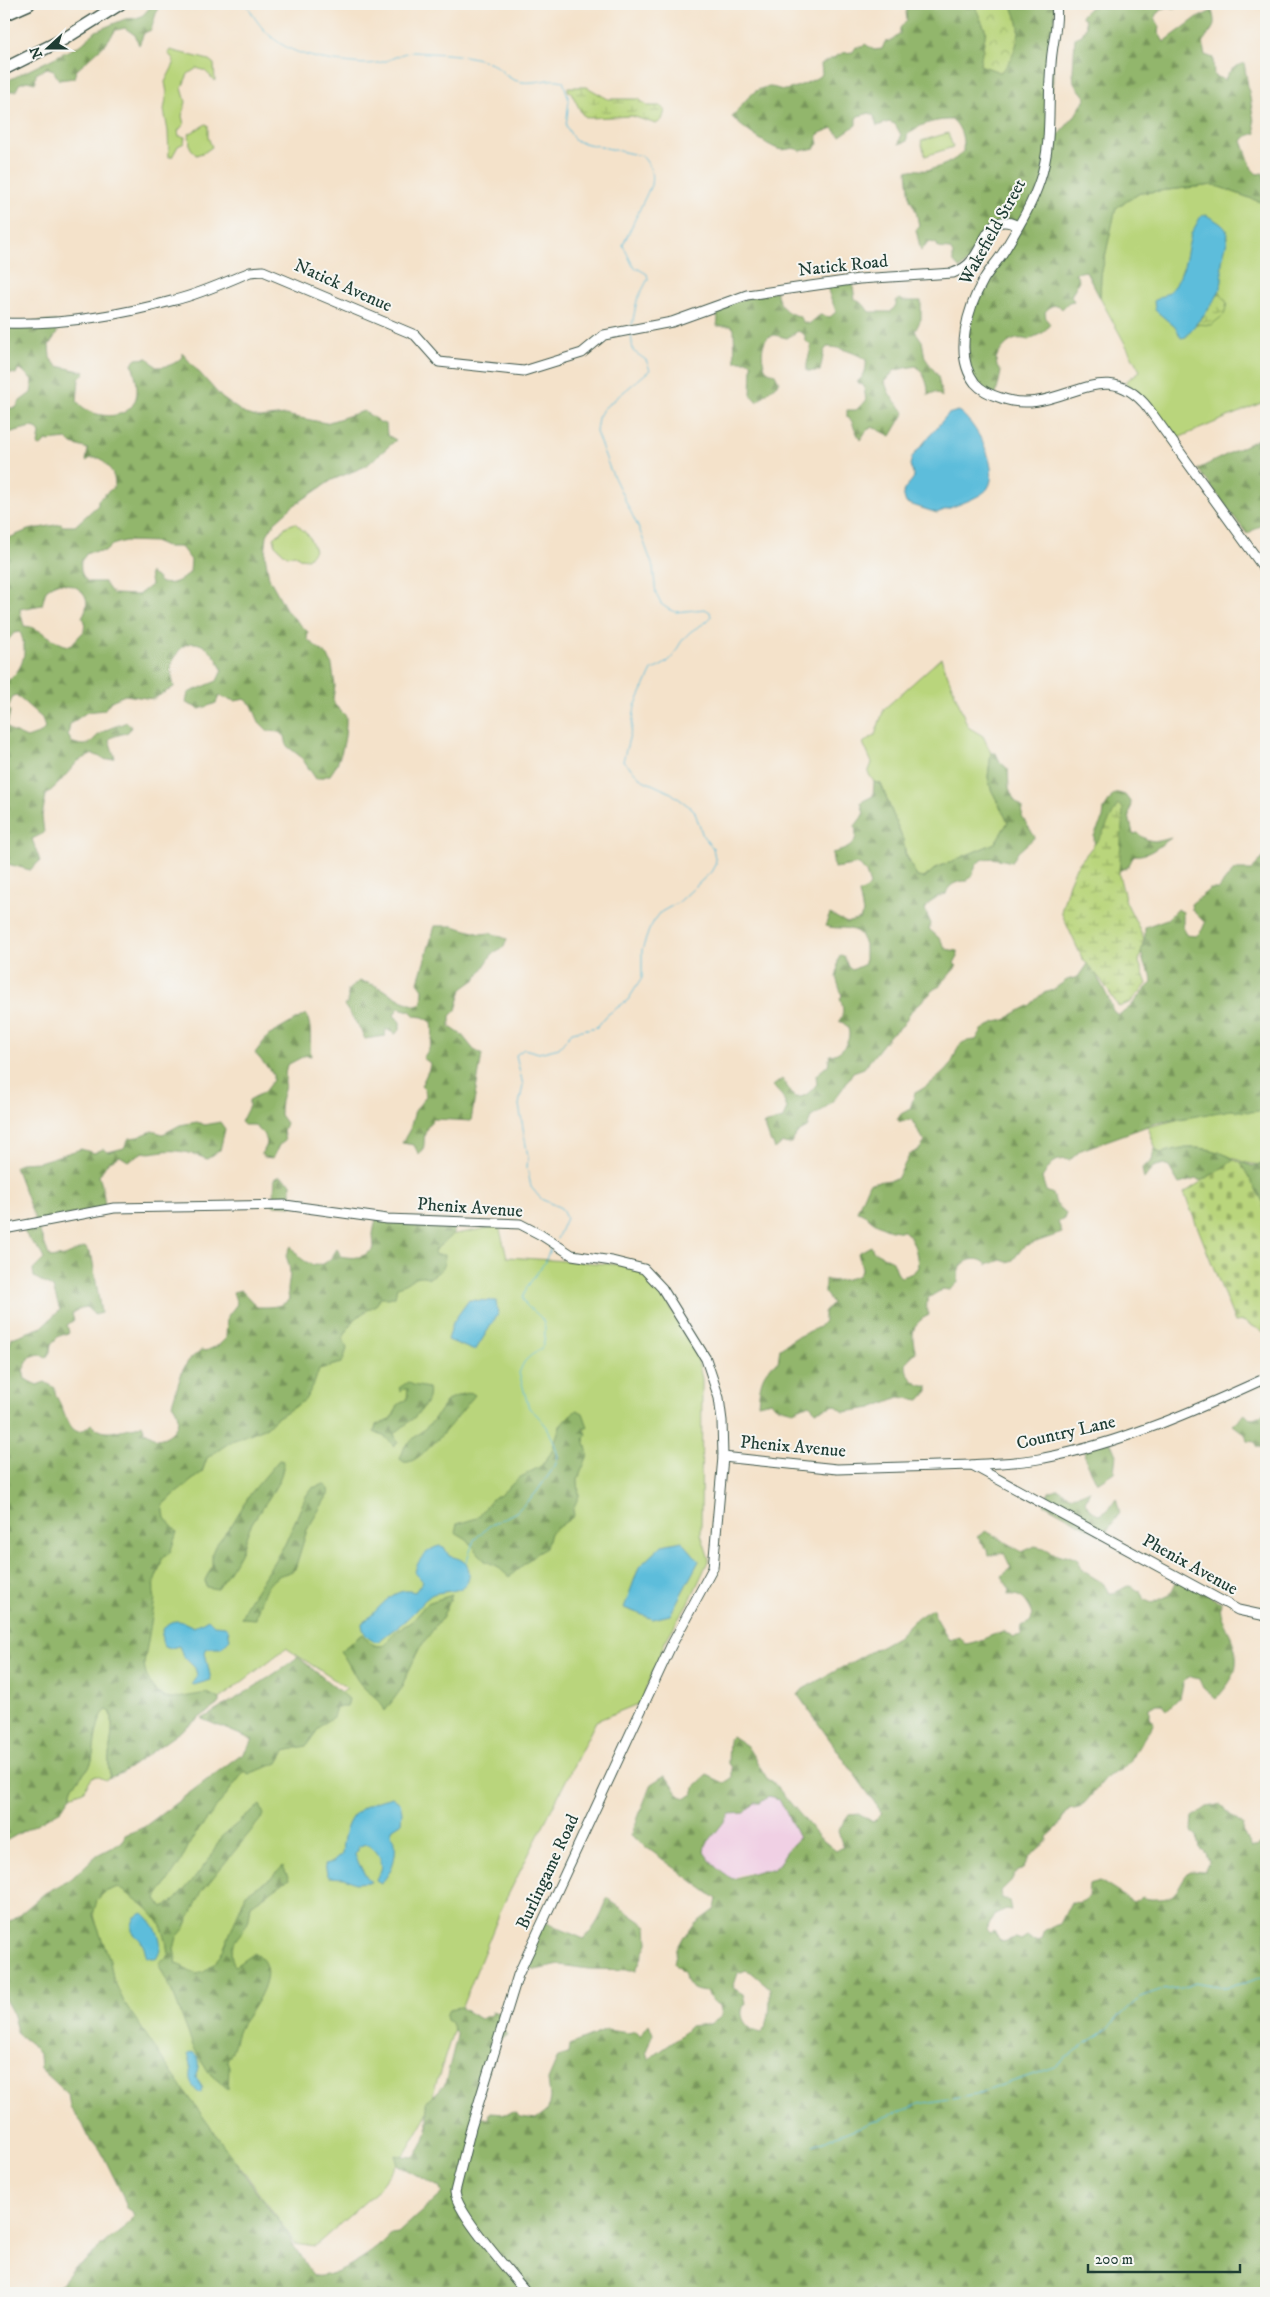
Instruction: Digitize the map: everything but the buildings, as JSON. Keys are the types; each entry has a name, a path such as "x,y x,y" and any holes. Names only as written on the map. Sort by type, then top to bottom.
{"highway":[{"path":"4,15 29,4"},
{"path":"4,69 64,39 120,4"}],"street":[{"name":"Wakefield Street","path":"1056,4 1057,26 1050,66 1048,147 1040,181 1003,254 984,278 969,318 965,339 965,358 971,378 981,389 992,395 1018,402 1053,398 1102,384 1112,383 1126,387 1138,396 1148,408 1266,571"},
{"name":"Natick Road","path":"652,327 754,294 859,279 953,273 965,268 974,259 984,236 993,226 1002,222 1018,226"},
{"name":"Natick Avenue","path":"4,323 42,323 98,316 153,305 176,300 250,272 263,271 415,335 438,360 444,363 524,371 582,353 604,335 652,327"},
{"name":"Phenix Avenue","path":"4,1229 114,1208 285,1205 387,1218 511,1223 531,1229 553,1244 576,1256 612,1261 644,1269 662,1288 700,1348 712,1374 720,1406 722,1457 837,1470 972,1465 1222,1601 1246,1612 1266,1616"},
{"name":"Country Lane","path":"972,1465 1046,1458 1137,1432 1187,1414 1266,1378"},
{"name":"Burlingame Road","path":"527,2293 459,2206 455,2192 457,2177 518,1975 670,1646 711,1576 714,1562 722,1457"}],"shaded area":[{"path":"768,1796 780,1800 799,1838 772,1870 739,1875 733,1879 724,1875 710,1862 704,1852 705,1846 730,1814 745,1813 755,1803 760,1803"}],"green space":[{"path":"153,4 159,4 151,30 144,33 139,45 135,35 125,28 116,30 106,43 76,71 74,78 59,80 53,70 47,68 36,74 35,83 27,81 19,84 16,91 4,91 4,83 9,80 82,44 96,31 125,19 137,18 143,15"},
{"path":"910,4 974,4 986,31 980,65 1000,72 1008,64 1018,38 1019,26 1012,4 1055,4 1051,143 1074,117 1086,98 1074,83 1073,72 1075,38 1082,35 1086,26 1085,19 1081,16 1089,8 1107,4 1184,4 1174,8 1168,6 1156,14 1155,19 1159,27 1158,32 1164,42 1195,19 1212,11 1214,26 1204,41 1205,55 1213,58 1214,76 1225,80 1230,71 1244,63 1256,133 1245,137 1242,141 1252,169 1257,174 1263,173 1266,182 1266,204 1214,185 1140,193 1116,208 1101,275 1100,298 1086,271 1075,273 1079,280 1071,296 1074,301 1069,302 1062,309 1058,305 1051,306 1045,312 1046,319 1050,324 1044,332 1028,340 1017,339 1009,342 996,358 997,367 1001,372 995,399 969,377 967,310 1018,224 993,225 975,254 960,269 953,261 953,254 950,249 938,248 937,244 931,242 926,244 921,251 916,230 919,226 916,211 910,199 907,171 937,168 963,152 962,134 953,120 941,120 922,125 907,135 907,141 899,144 901,135 895,124 889,122 877,126 874,116 870,113 858,116 856,125 840,136 833,128 820,133 817,136 819,144 815,148 800,151 797,149 781,150 773,147 741,126 732,117 748,97 760,89 770,87 786,90 815,79 822,74 821,64 843,53 853,52 856,47 862,47 865,44 874,50 882,49 885,42 891,41 900,34 900,28 907,20 906,12"},
{"path":"974,4 1012,4 1018,22 1018,39 1008,64 1000,72 980,65 986,31"},
{"path":"170,50 209,60 214,64 215,81 205,71 197,68 188,74 182,88 186,102 182,116 184,124 178,131 179,136 185,137 184,143 178,146 172,157 169,157 168,131 164,110 167,93 165,82 174,64 173,59 168,53"},
{"path":"568,87 587,87 608,99 639,99 647,106 661,106 665,111 662,120 656,124 632,116 588,118 582,114 571,92 568,91"},
{"path":"206,124 208,125 208,137 212,147 196,155 190,147 189,134"},
{"path":"948,133 953,147 925,156 921,141"},
{"path":"1214,185 1266,204 1266,401 1178,438 1174,437 1143,397 1125,382 1140,371 1100,298 1101,275 1115,208 1140,193"},
{"path":"852,281 855,299 864,305 869,312 891,312 896,305 896,301 900,299 903,301 921,301 921,319 915,331 922,341 925,358 938,376 942,397 935,392 928,395 925,379 916,366 895,370 885,381 886,386 892,398 905,412 891,436 873,427 867,430 860,440 851,420 847,417 847,410 856,410 866,401 864,386 857,382 862,378 866,367 866,360 863,358 842,349 827,347 824,351 820,371 807,371 811,346 805,340 805,335 798,331 787,338 775,335 768,337 765,340 762,354 764,363 767,371 775,374 779,382 757,402 751,395 752,364 749,361 735,361 734,329 731,326 717,326 718,319 714,307 776,291 783,308 799,316 803,322 809,324 820,315 830,317 836,312 827,284"},
{"path":"1219,290 1227,303 1224,315 1211,325 1195,324 1204,316"},
{"path":"56,321 57,333 49,345 50,358 57,366 85,372 79,379 77,401 90,412 99,415 117,415 126,412 132,406 137,394 132,363 136,359 148,358 156,367 164,367 176,362 182,357 182,353 222,398 245,414 260,418 285,415 326,423 364,411 381,423 386,424 387,435 396,440 366,466 332,480 293,506 275,522 267,535 265,555 269,578 287,611 308,632 307,639 328,656 332,665 335,686 333,699 335,705 346,716 343,747 338,762 330,775 316,779 301,757 287,746 285,736 279,732 268,731 259,722 252,705 245,699 235,701 219,696 216,703 200,709 186,703 188,693 217,681 222,670 219,662 208,649 194,643 187,644 181,649 171,665 174,687 153,699 125,695 111,701 104,710 87,712 70,724 68,734 71,742 82,745 88,744 101,733 127,722 131,727 128,732 112,737 109,740 115,758 107,760 93,754 78,761 46,795 42,816 44,833 32,839 40,861 30,870 4,863 4,683 20,667 24,647 20,632 14,633 4,645 4,563 8,560 4,540 28,530 61,524 63,526 75,526 98,505 98,500 115,486 111,471 100,458 91,458 86,461 88,449 72,444 67,439 46,441 41,446 38,445 40,433 36,428 31,427 4,434 4,408 16,408 20,401 31,393 33,381 22,370 18,369 16,374 4,372 4,323","holes":["125,541 157,542 168,547 181,547 191,560 190,572 174,583 161,583 149,573 151,585 138,595 113,594 104,582 88,582 81,572 81,561 88,552 106,551 112,545","56,583 71,585 82,592 85,597 87,602 86,609 82,617 85,621 84,631 70,646 64,645 36,629 24,626 20,609 42,605 46,590","16,695 42,718 45,728 41,733 27,738 11,731 7,726 10,711 8,708 13,696"]},
{"path":"1266,435 1266,522 1247,534 1198,469"},
{"path":"295,523 309,536 315,550 308,559 299,558 295,554 287,556 275,545 274,537 281,533 285,527"},
{"path":"941,658 968,727 983,736 991,753 988,777 991,789 1008,822 995,843 936,868 924,878 917,877 906,854 903,840 881,784 874,782 868,773 872,763 863,743 875,735 884,709"},
{"path":"991,753 996,753 1000,762 1008,769 1009,788 1014,800 1023,808 1022,817 1035,837 1018,852 1012,862 989,858 984,859 977,864 967,881 954,884 946,894 936,897 929,903 925,910 931,924 929,929 940,939 946,949 957,951 958,956 954,963 957,966 944,981 911,1011 903,1025 891,1034 864,1068 853,1072 830,1103 811,1117 807,1128 798,1133 790,1144 782,1143 775,1149 764,1124 783,1119 787,1108 782,1096 773,1086 782,1079 794,1097 801,1097 817,1084 816,1075 828,1065 830,1055 841,1050 848,1040 848,1029 845,1024 839,1021 843,1010 840,998 842,996 836,977 840,955 844,956 848,967 852,970 865,964 865,944 860,934 848,929 825,926 830,914 847,923 860,919 863,913 859,893 870,885 866,873 859,864 834,868 832,853 848,848 854,842 855,826 864,814 861,802 873,796 874,782 881,784 903,840 905,854 917,877 924,878 936,868 995,843 1008,822 991,789 988,777"},
{"path":"1118,793 1125,795 1131,803 1129,816 1133,834 1138,833 1145,839 1153,841 1171,838 1145,854 1134,855 1128,867 1113,873 1095,853 1094,836 1103,818 1104,809 1113,795"},
{"path":"1118,804 1123,808 1119,875 1126,902 1144,938 1139,962 1147,984 1131,1002 1119,1007 1101,980 1082,958 1061,912 1069,883 1076,867 1101,836"},
{"path":"1266,855 1266,1110 1250,1112 1231,1110 1156,1123 1081,1150 1070,1160 1064,1159 1053,1163 1042,1178 1046,1191 1053,1194 1056,1204 1066,1213 1064,1219 1058,1222 1062,1233 1024,1246 1013,1260 1007,1262 1001,1260 987,1265 976,1259 968,1261 961,1266 958,1273 958,1282 955,1285 949,1290 943,1289 928,1298 926,1307 929,1315 919,1322 914,1330 913,1340 916,1352 907,1361 906,1366 909,1375 915,1382 919,1385 928,1386 928,1391 920,1400 899,1397 872,1408 844,1412 835,1405 816,1411 809,1404 793,1411 775,1406 771,1401 758,1404 762,1379 768,1369 778,1362 780,1348 797,1337 819,1327 824,1321 824,1312 832,1303 825,1293 825,1279 833,1281 842,1280 859,1275 862,1268 858,1253 871,1246 873,1251 893,1261 901,1277 913,1273 918,1267 915,1247 908,1234 904,1231 892,1230 881,1226 857,1211 869,1183 897,1179 910,1154 919,1150 925,1142 911,1119 901,1122 897,1120 901,1114 910,1109 915,1093 934,1081 947,1069 960,1044 976,1040 982,1030 995,1022 1006,1020 1029,1006 1043,993 1051,991 1067,980 1078,977 1089,961 1113,1011 1118,1015 1123,1012 1152,983 1151,974 1144,964 1141,951 1145,940 1145,927 1167,919 1177,909 1183,912 1183,928 1186,935 1196,936 1202,930 1205,923 1192,910 1191,904 1210,889 1218,889 1234,870 1251,870"},
{"path":"435,926 453,926 481,934 490,933 507,939 504,947 493,953 476,979 462,989 456,1010 450,1016 450,1027 462,1035 474,1050 482,1054 471,1121 434,1119 426,1130 424,1147 419,1155 414,1145 402,1143 410,1129 415,1111 426,1096 425,1090 421,1086 430,1063 423,1058 432,1041 432,1022 423,1017 415,1016 410,1011 398,1008 394,1015 400,1022 400,1030 395,1034 386,1029 385,1036 365,1039 344,1005 348,1003 348,990 359,981 375,985 409,1004 417,1006 422,1003 423,989 418,982"},
{"path":"306,1014 310,1029 311,1056 306,1055 287,1065 280,1111 280,1115 286,1123 283,1131 285,1141 279,1145 273,1158 264,1157 261,1153 265,1149 266,1138 254,1125 244,1125 241,1122 249,1106 249,1100 264,1092 273,1080 273,1074 255,1053 268,1036"},
{"path":"1266,1098 1266,1164 1243,1162 1215,1151 1201,1148 1160,1153 1156,1149 1148,1127"},
{"path":"197,1122 205,1125 220,1122 225,1129 220,1150 207,1159 180,1151 143,1152 128,1161 120,1156 108,1162 99,1176 105,1208 36,1222 15,1167 20,1163 39,1162 81,1149 94,1153 103,1149 108,1152 124,1148 129,1138 138,1137 152,1131 163,1134 180,1125"},
{"path":"1181,1148 1215,1151 1234,1160 1202,1181 1196,1179 1179,1184 1169,1167 1164,1164 1153,1167 1144,1179 1142,1168 1152,1161 1154,1149 1160,1153"},
{"path":"1234,1160 1240,1162 1266,1207 1266,1333 1243,1321 1235,1322 1184,1193"},
{"path":"1240,1162 1253,1166 1266,1164 1266,1207"},
{"path":"280,1176 291,1183 291,1206 273,1205 275,1179"},
{"path":"376,1218 454,1221 454,1233 434,1251 435,1255 445,1255 441,1269 429,1278 424,1276 416,1277 397,1287 395,1296 380,1298 377,1304 354,1319 343,1338 347,1349 342,1363 319,1369 314,1384 305,1400 275,1419 267,1427 232,1441 207,1458 202,1472 163,1504 165,1518 177,1532 170,1553 162,1558 154,1582 155,1599 144,1664 146,1675 155,1692 163,1697 171,1699 207,1693 220,1699 220,1703 122,1773 108,1778 110,1776 109,1760 112,1720 111,1712 107,1710 103,1713 98,1725 90,1765 76,1782 71,1791 71,1796 61,1810 4,1842 4,1353 8,1350 12,1338 42,1327 60,1310 53,1288 34,1277 33,1270 44,1259 27,1236 23,1227 36,1222 50,1258 65,1256 85,1247 92,1257 101,1313 95,1315 86,1307 72,1314 74,1320 67,1325 69,1333 59,1336 51,1344 50,1352 46,1358 39,1354 30,1357 23,1370 25,1379 37,1385 45,1382 55,1388 68,1423 75,1431 85,1430 91,1424 101,1431 110,1432 142,1424 145,1432 157,1439 169,1435 176,1426 178,1416 172,1404 183,1369 189,1360 201,1350 206,1351 219,1345 226,1338 227,1317 237,1304 233,1292 241,1290 257,1307 283,1304 289,1299 290,1269 286,1256 291,1246 298,1256 314,1265 325,1263 337,1249 341,1256 363,1256 374,1248 373,1234"},
{"path":"499,1226 507,1257 639,1266 660,1291 695,1347 702,1379 701,1534 709,1559 693,1594 665,1642 640,1703 596,1721 503,1905 457,2019 425,2119 406,2152 374,2194 315,2246 295,2243 245,2173 182,2096 117,2006 91,1903 272,1740 347,1688 286,1648 208,1708 166,1698 141,1683 163,1504 202,1472 218,1426 352,1307 418,1241"},
{"path":"408,1382 428,1388 429,1395 427,1402 418,1414 394,1434 398,1443 394,1446 385,1437 374,1432 376,1425 391,1420 398,1405 407,1399 408,1389 404,1389 401,1392 399,1388"},
{"path":"470,1392 475,1395 431,1446 411,1461 404,1462 400,1459 405,1446 431,1423 446,1402 451,1398"},
{"path":"577,1410 583,1413 588,1427 582,1431 586,1432 587,1435 584,1438 588,1455 578,1479 579,1496 573,1509 574,1516 550,1533 546,1548 537,1553 509,1577 497,1566 485,1561 467,1539 455,1532 457,1524 477,1518 493,1498 499,1496 519,1478 541,1466 551,1453 560,1426"},
{"path":"1266,1410 1266,1448 1258,1447 1255,1442 1248,1441 1245,1434 1233,1425 1245,1414 1250,1419 1262,1415"},
{"path":"1110,1441 1116,1455 1114,1472 1097,1483 1085,1458 1084,1449"},
{"path":"279,1460 283,1461 281,1476 252,1523 238,1557 217,1589 206,1587 205,1580 212,1566 212,1553 215,1546 231,1526 251,1493"},
{"path":"324,1484 327,1486 329,1493 307,1530 295,1569 277,1577 269,1585 260,1602 256,1619 241,1618 247,1604 285,1544 306,1496 312,1488"},
{"path":"1056,1489 1073,1495 1090,1490 1085,1502 1089,1509 1100,1515 1108,1510 1116,1498 1120,1513 1108,1529 1105,1538 1044,1504 1049,1492"},
{"path":"986,1531 1022,1552 1035,1546 1044,1548 1059,1556 1066,1555 1077,1559 1083,1571 1103,1583 1109,1593 1129,1586 1141,1591 1145,1600 1152,1603 1170,1595 1178,1578 1221,1602 1222,1615 1235,1649 1236,1666 1230,1682 1216,1699 1203,1688 1199,1679 1191,1677 1184,1681 1180,1697 1167,1710 1162,1704 1156,1704 1149,1708 1149,1717 1154,1723 1128,1763 1121,1770 1106,1778 1083,1805 1069,1809 1057,1828 1047,1837 1047,1841 1029,1857 1023,1869 1015,1873 1011,1881 1001,1891 1002,1898 1009,1901 1011,1910 1006,1909 995,1914 986,1929 989,1933 994,1931 999,1940 1003,1942 1016,1938 1021,1940 1027,1936 1037,1941 1040,1940 1045,1929 1060,1924 1071,1902 1080,1902 1088,1897 1089,1884 1100,1881 1133,1902 1143,1897 1153,1899 1171,1896 1178,1890 1190,1871 1204,1872 1209,1862 1206,1853 1199,1848 1197,1836 1192,1832 1193,1817 1207,1807 1222,1804 1229,1814 1243,1824 1242,1830 1251,1847 1256,1847 1266,1842 1266,2293 53,2293 73,2268 82,2264 110,2238 122,2231 134,2216 132,2211 127,2208 101,2151 97,2145 91,2142 82,2123 70,2108 68,2094 40,2068 39,2054 31,2044 18,2034 11,2010 4,1998 4,1925 18,1916 45,1893 71,1879 97,1855 122,1842 125,1835 144,1827 240,1755 242,1756 253,1740 202,1719 298,1657 349,1699 347,1707 336,1707 333,1717 322,1724 306,1746 285,1751 278,1763 248,1774 246,1771 240,1777 192,1839 180,1863 156,1899 163,1908 175,1900 210,1858 221,1837 260,1805 264,1815 202,1891 184,1929 177,1937 174,1949 177,1964 197,1974 204,1972 215,1963 224,1948 246,1894 271,1878 283,1866 289,1879 251,1905 248,1922 232,1947 231,1952 235,1966 254,1953 263,1960 266,1968 266,1978 259,1998 240,2028 227,2061 229,2066 228,2089 211,2075 193,2046 175,1998 160,1967 160,1961 168,1957 167,1943 164,1932 154,1915 118,1887 105,1892 97,1900 93,1915 110,1961 113,1978 124,2002 169,2069 278,2220 308,2268 314,2276 323,2276 356,2262 385,2241 391,2234 398,2233 442,2193 439,2187 398,2165 395,2155 413,2157 425,2139 428,2124 426,2102 444,2086 457,2036 451,2023 447,2020 446,2016 449,2009 460,2007 480,2019 493,2014 492,2011 501,2014 501,2027 507,2035 497,2040 475,2115 488,2118 489,2113 506,2114 514,2112 520,2117 536,2119 548,2110 550,2097 548,2080 558,2057 568,2054 569,2045 607,2030 628,2033 636,2031 640,2036 649,2024 653,2034 646,2051 648,2059 679,2037 690,2026 710,2024 722,2015 720,2006 712,2001 707,1992 695,1990 689,1986 685,1974 674,1963 677,1949 684,1936 687,1935 695,1924 715,1909 717,1899 631,1836 651,1784 665,1775 680,1796 686,1798 693,1794 696,1785 707,1775 724,1783 732,1778 732,1767 728,1764 729,1739 732,1736 747,1746 768,1780 772,1781 819,1837 836,1851 843,1847 838,1831 849,1815 860,1814 873,1822 882,1813 798,1695 803,1689 897,1637 913,1621 933,1608 934,1614 949,1640 959,1637 965,1644 979,1641 1003,1631 1014,1637 1021,1635 1022,1626 1030,1622 1033,1615 1027,1603 1021,1597 1008,1595 1009,1589 1002,1576 1011,1568 1004,1553 989,1556 988,1550 977,1537","holes":["768,1797 780,1800 799,1838 772,1870 762,1870 733,1879 713,1864 704,1852 705,1846 730,1814 745,1813 755,1803 760,1803","745,1970 751,1972 770,1988 767,2024 761,2033 756,2032 744,2022 742,2017 743,2008 746,2003 744,1994 733,1988 738,1973"]},
{"path":"452,1595 443,1616 419,1649 399,1692 385,1711 379,1701 360,1684 340,1651 363,1634 372,1644 378,1646 385,1645 394,1632 411,1622 427,1603"},
{"path":"107,1709 111,1712 112,1720 109,1760 110,1776 106,1780 97,1776 92,1777 83,1791 71,1796 71,1791 76,1782 90,1765 97,1725"},
{"path":"607,1897 647,1926 648,1943 636,1970 588,1969 560,1965 535,1970 522,1964 542,1921 584,1939 599,1919"}],"water":[{"path":"1206,215 1222,225 1228,234 1222,262 1222,281 1217,297 1212,304 1186,337 1181,338 1175,327 1155,310 1154,301 1169,292 1177,282 1184,266 1191,234 1201,216"},
{"path":"958,411 972,424 989,457 991,479 988,488 985,492 972,499 937,513 906,503 904,491 914,477 910,465 912,457 948,414"},
{"path":"469,1300 496,1301 498,1314 475,1351 448,1340 453,1322"},
{"path":"682,1541 699,1561 670,1615 653,1619 624,1608 639,1567 662,1545"},
{"path":"440,1546 444,1547 449,1556 459,1559 466,1564 469,1571 469,1579 466,1584 455,1590 431,1595 412,1614 379,1641 369,1639 363,1630 362,1623 392,1596 399,1592 415,1592 423,1581 415,1574 417,1565 427,1553"},
{"path":"208,1619 214,1625 225,1626 228,1629 230,1639 221,1648 207,1648 205,1652 211,1680 194,1685 192,1684 197,1675 195,1668 183,1656 179,1646 171,1648 164,1646 162,1633 166,1625 174,1621 181,1621 194,1627"},
{"path":"392,1797 400,1803 402,1811 401,1823 393,1828 391,1832 395,1841 394,1860 388,1875 381,1884 376,1881 382,1866 380,1858 375,1850 365,1844 358,1847 355,1855 371,1882 355,1883 345,1878 329,1877 325,1864 333,1862 342,1854 345,1832 353,1816 365,1806"},
{"path":"143,1913 152,1923 160,1940 159,1953 156,1959 147,1957 141,1941 132,1931 135,1917"},
{"path":"192,2052 199,2060 196,2078 203,2088 201,2093 190,2081 191,2064 188,2054"}],"waterway":[{"path":"247,4 264,30 275,39 286,47 312,57 369,64 386,61 408,52 454,55 484,60 511,79 520,82 563,81 569,100 566,126 575,141 642,156 651,170 651,185 623,245 633,266 647,274 648,279 637,300 632,325"},
{"path":"557,1239 566,1218 561,1208 541,1199 531,1187 519,1105 523,1085 516,1055 524,1049 539,1053 559,1048 572,1032 597,1027 607,1015 628,1000 642,978 642,950 654,921 661,912 679,902 711,872 716,863 713,848 703,836 694,810 671,793 643,780 623,761 632,727 635,706 652,670 667,662 688,634 711,617 710,612 705,609 676,612 661,604 656,594 653,567 640,531 610,469 596,432 598,418 603,409 650,370 646,360 633,351 631,334"},
{"path":"466,1563 474,1540 489,1526 516,1512 535,1494 555,1466 558,1456 547,1427 529,1408 519,1373 526,1360 540,1349 544,1343 545,1331 542,1319 527,1306 523,1297 527,1287 545,1262 551,1246"},
{"path":"813,2145 919,2104 976,2094 1055,2067 1077,2049 1101,2034 1140,1997 1160,1990 1181,1988 1194,1982 1225,1987 1246,1983 1266,1975"}]}
